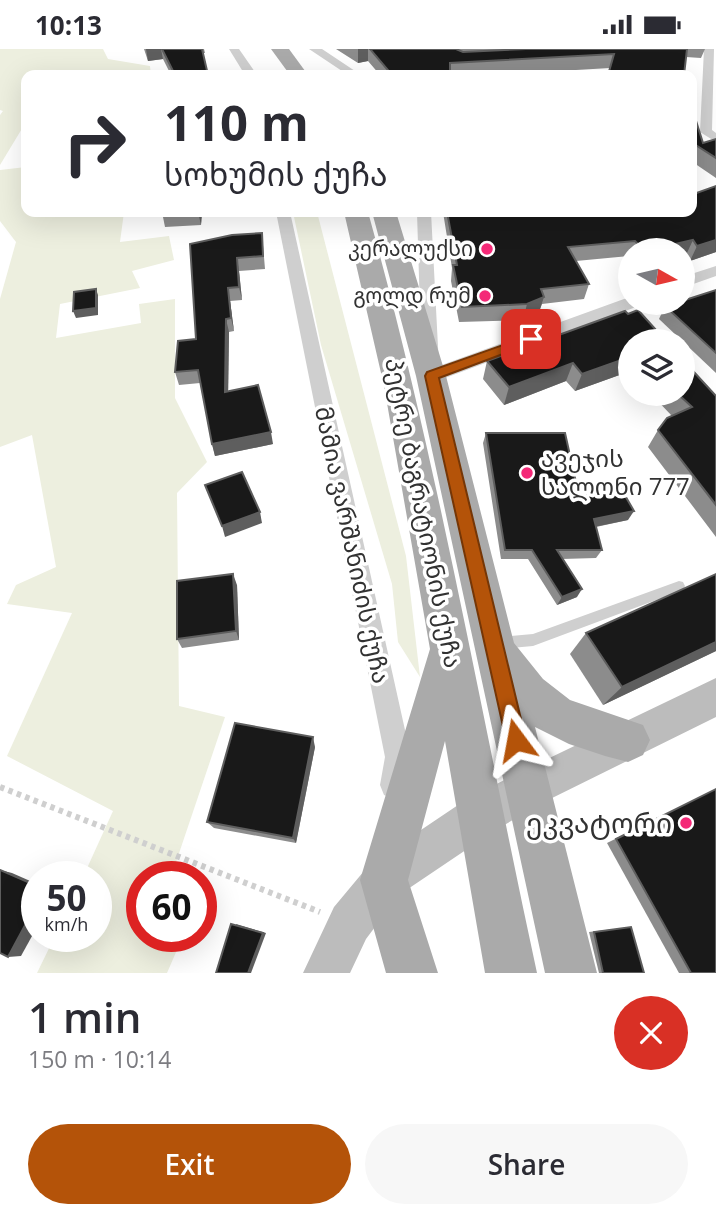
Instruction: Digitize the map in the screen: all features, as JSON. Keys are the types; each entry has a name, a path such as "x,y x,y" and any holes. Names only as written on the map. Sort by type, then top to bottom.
{"main road":[{"path":"279,49 295,70"},
{"path":"301,49 317,70"},
{"name":"პეტრე ბაგრატიონის ქუჩა","path":"357,217 399,384 450,646 479,816 511,973"},
{"name":"პეტრე ბაგრატიონის ქუჩა","path":"385,217 431,376 571,973"},
{"path":"493,643 520,685 545,711 573,726 628,740"},
{"path":"412,973 384,880 450,646"}],"street":[{"path":"234,49 248,70"},
{"path":"314,49 347,70"},
{"path":"709,49 711,135"},
{"name":"მამია ვარშანიძის ქუჩა","path":"284,217 398,757 384,880"},
{"name":"პეტრე ბაგრატიონის ქუჩა","path":"424,217 431,376"},
{"path":"695,278 716,271"},
{"path":"431,376 618,307"},
{"path":"326,973 350,923 384,880 479,816 528,789 716,697"}],"lane":[{"path":"493,643 533,640 679,586"}],"path":[{"path":"0,787 350,923"}],"green space":[{"path":"0,49 103,49 108,59 150,66 150,70 21,70 21,130 0,165 0,115 3,111 0,110"},
{"path":"21,168 21,217 123,217 120,242 169,236 174,260 132,271 140,288 60,304 56,338 141,323 139,304 175,299 175,398 207,462 177,493 179,706 225,717 176,861 126,861 126,952 176,952 167,973 37,973 47,952 112,952 112,861 90,861 113,811 7,756 72,613 7,604 16,585 56,567 32,435 0,447 0,299 16,242 0,221 0,170"},
{"path":"294,217 318,217 406,556 420,677 398,642 392,584 321,345"}],"building":[{"path":"162,49 202,49 207,70 172,70"},
{"path":"370,49 456,49 463,52 526,49 687,49 685,70 609,70 614,54 450,63 450,70 388,70"},
{"path":"697,124 703,143 716,139 716,158 697,146"},
{"path":"716,186 716,240 697,246 695,238 618,238 618,243 568,247 589,284 541,289 544,297 527,304 462,307 453,265 457,265 448,217 697,217 697,193"},
{"path":"262,233 263,256 237,258 239,287 228,288 231,318 226,319 225,392 258,385 271,432 212,444 198,370 175,372 178,341 196,339 190,244 232,235"},
{"path":"96,289 96,308 73,311 74,292"},
{"path":"716,290 716,353 695,334 695,329 690,329 675,315 695,315 695,297"},
{"path":"618,314 643,315 655,329 618,329 618,361 582,374 573,363 509,387 487,361"},
{"path":"695,373 716,396 716,505 658,430 667,418 695,406"},
{"path":"486,433 565,433 579,496 620,487 634,511 594,519 602,550 557,550 582,589 562,597 532,550 505,550"},
{"path":"242,472 260,512 222,526 205,485"},
{"path":"233,574 236,631 177,639 177,581"},
{"path":"716,574 716,642 622,687 586,633"},
{"path":"235,723 313,737 293,838 207,822"},
{"path":"716,789 716,973 691,973 616,839"},
{"path":"0,870 21,879 21,933 8,957 0,953"},
{"path":"231,924 263,933 248,973 216,973"},
{"path":"631,927 644,973 603,973 594,932"}],"place":[{"name":"კერალუქსი","path":"487,249"},
{"name":"გოლდ რუმ","path":"485,296"},
{"name":"ავეჯის სალონი 777","path":"527,473"},
{"name":"ეკვატორი","path":"686,823"}],"route":[{"path":"516,740 431,376 531,339"}]}
